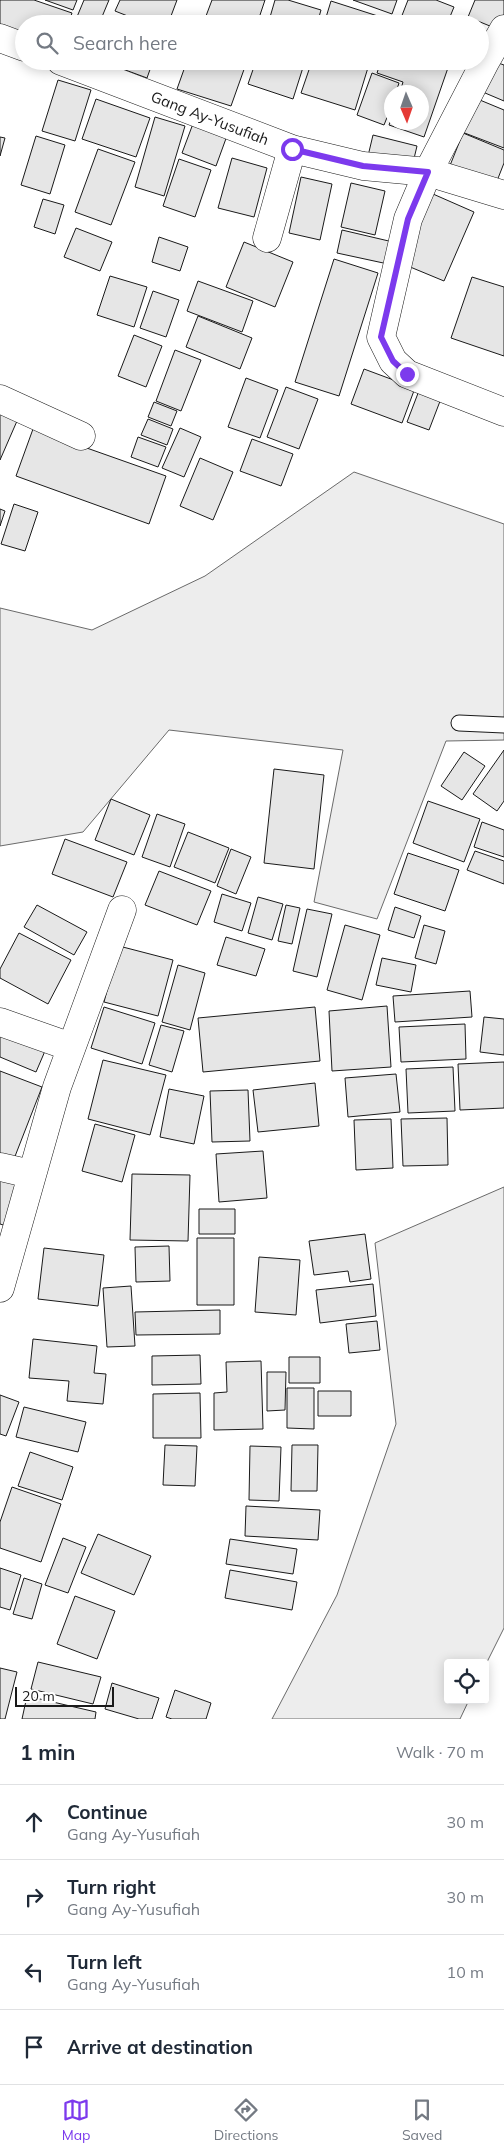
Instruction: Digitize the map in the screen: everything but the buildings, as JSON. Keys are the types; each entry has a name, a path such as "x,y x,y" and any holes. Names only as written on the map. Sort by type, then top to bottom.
{"street":[{"path":"489,55 504,29"},
{"path":"0,38 15,44"},
{"name":"Gang Ay-Yusufiah","path":"85,70 292,149 363,166 428,172 504,195"},
{"path":"481,70 428,172 408,219 381,337 393,361 407,374 504,412"},
{"path":"267,238 292,149"},
{"path":"0,399 81,436"},
{"path":"0,1288 32,1174 72,1047 122,910"},
{"path":"0,1022 72,1047"},
{"path":"0,1167 32,1174"}],"lane":[{"path":"459,723 504,725"}],"shaded area":[{"path":"354,472 504,524 504,740 446,741 377,919 314,902 343,750 169,730 83,832 0,846 0,608 92,630 205,576"},
{"path":"504,1187 504,1628 488,1659 444,1659 444,1704 467,1704 460,1719 272,1719 337,1595 396,1424 375,1243"}],"route":[{"path":"292,149 363,166 428,172 408,219 381,337 393,361 407,374"}]}
